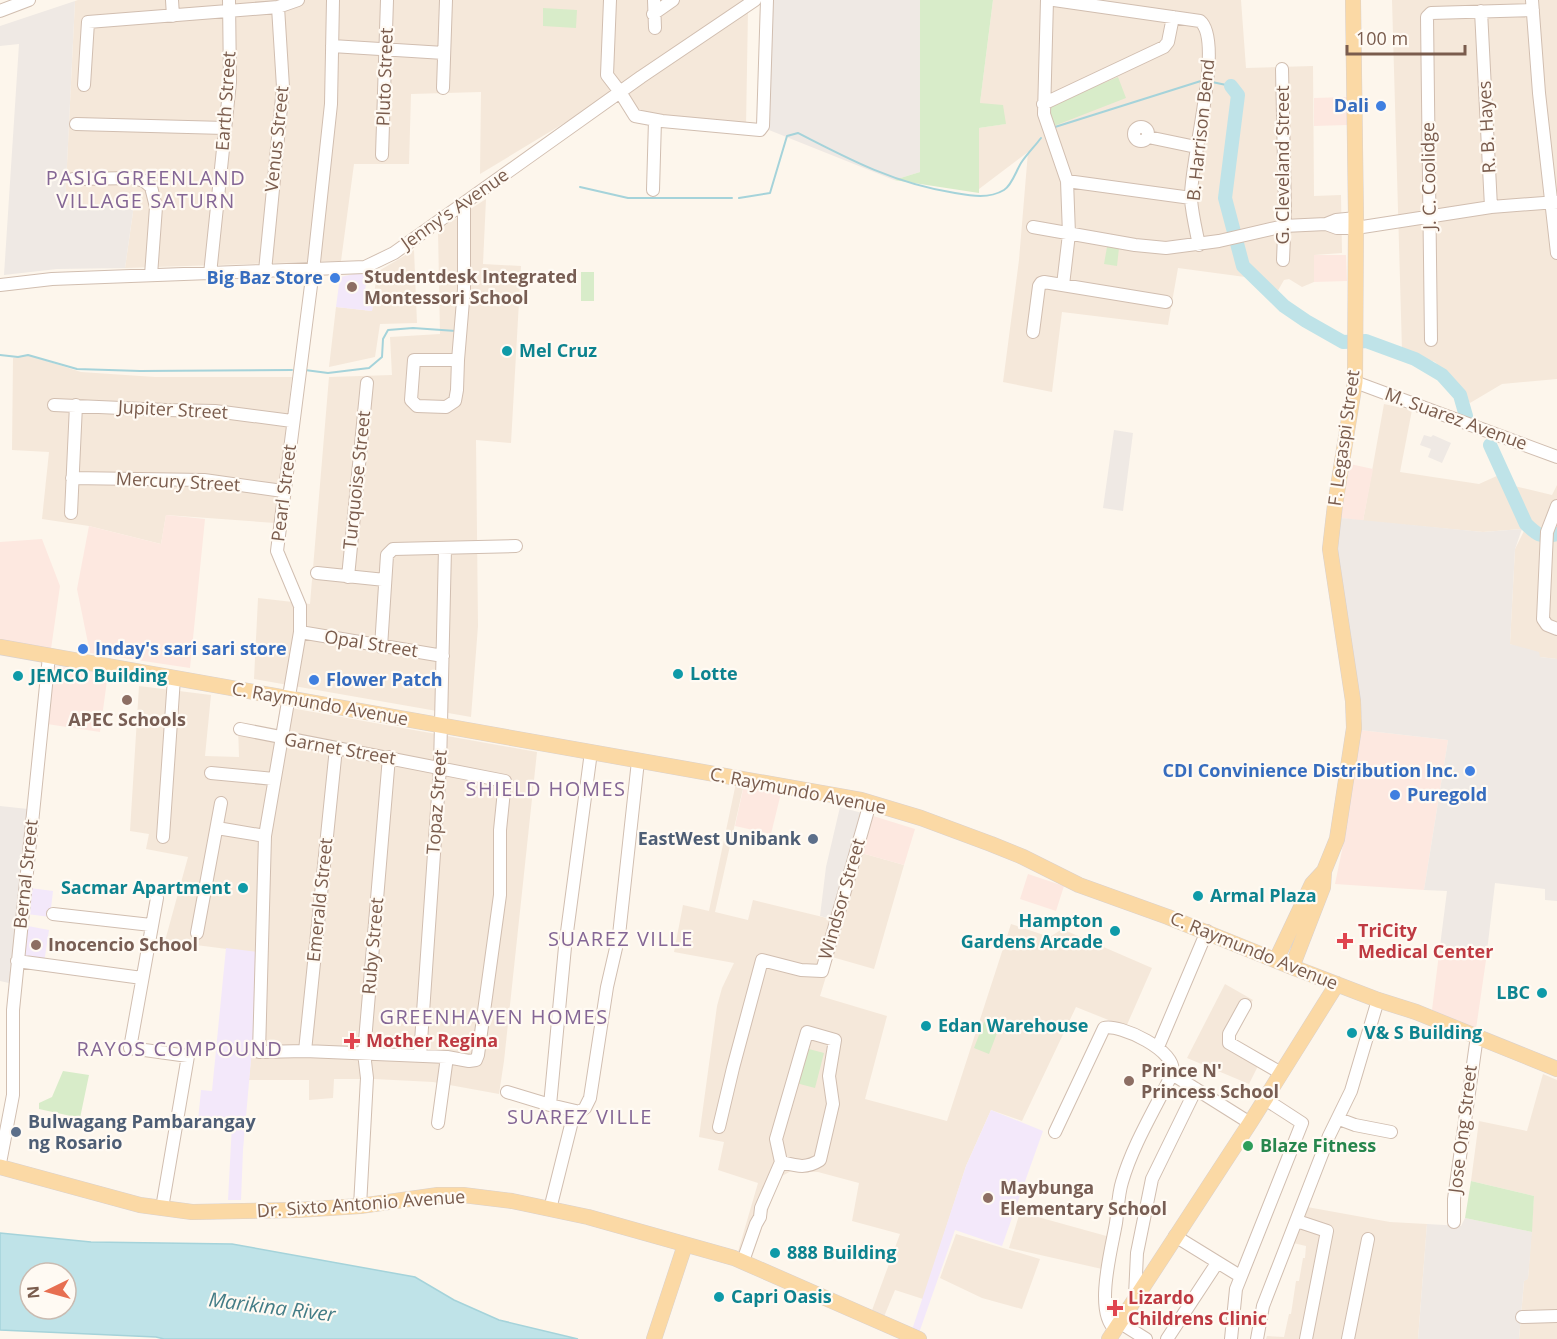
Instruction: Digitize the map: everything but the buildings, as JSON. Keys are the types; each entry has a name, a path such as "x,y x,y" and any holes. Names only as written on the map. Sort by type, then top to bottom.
{"main road":[{"name":"F. Legaspi Street","path":"1292,967 1323,887 1324,871 1337,839 1354,728 1353,701 1330,549 1355,382 1356,223 1353,0"},
{"name":"C. Raymundo Avenue","path":"0,647 638,761 741,777 870,803 921,818 991,844 1023,857 1070,882 1207,932 1378,1000 1416,1012 1557,1069"},
{"name":"F. Legaspi Street","path":"1276,960 1312,884 1324,871"},
{"path":"1114,1330 1250,1123 1337,984"},
{"name":"Dr. Sixto Antonio Avenue","path":"0,1165 127,1201 192,1212 298,1210 360,1206 402,1199 463,1195 487,1197 665,1234 686,1245 743,1261 919,1339"},
{"path":"655,1334 686,1245"}],"street":[{"path":"0,11 29,0"},
{"path":"172,0 172,16"},
{"path":"84,85 88,22 172,16 229,6 278,7 298,0"},
{"name":"Pearl Street","path":"305,1051 259,1052 265,836 300,632 300,606 277,551 313,270 331,104 333,0"},
{"name":"Pluto Street","path":"382,155 387,0"},
{"path":"443,88 446,0"},
{"path":"610,0 607,75 634,116 760,130 763,126 767,0"},
{"path":"654,0 654,28"},
{"path":"653,14 673,0"},
{"path":"731,0 739,11"},
{"name":"Jenny's Avenue","path":"0,285 52,279 365,267 394,253 620,92 755,0"},
{"path":"1047,0 1043,104 1044,114 1067,181 1069,234 1063,285"},
{"name":"B. Harrison Bend","path":"1054,0 1200,21 1206,29 1209,75 1196,147 1191,198 1199,245"},
{"path":"1480,11 1533,5 1539,93 1554,203 1557,253"},
{"name":"Earth Street","path":"210,274 230,82 229,6"},
{"name":"Venus Street","path":"265,271 283,87 278,7"},
{"name":"J. C. Coolidge","path":"1431,340 1426,22 1427,16 1431,13 1480,11"},
{"name":"R. B. Hayes","path":"1480,11 1491,207"},
{"path":"1043,104 1164,47 1168,42 1173,17"},
{"path":"332,46 444,53"},
{"name":"G. Cleveland Street","path":"1282,69 1284,226 1282,260"},
{"path":"653,190 655,120"},
{"path":"76,124 225,128"},
{"path":"1148,137 1196,147"},
{"path":"73,179 134,178 144,181 151,187 156,207 151,275"},
{"path":"1067,181 1191,198"},
{"path":"458,360 414,360 411,400 414,404 446,407 455,402 464,290 464,203"},
{"path":"1033,227 1134,245 1166,248 1199,245 1284,226 1326,224 1337,228 1356,223 1491,207 1554,203"},
{"path":"1033,332 1041,283 1166,302"},
{"name":"M. Suarez Avenue","path":"1355,382 1557,457"},
{"name":"Turquoise Street","path":"348,577 367,383"},
{"name":"Jupiter Street","path":"54,405 215,411 292,421"},
{"path":"71,513 76,405"},
{"name":"Mercury Street","path":"72,478 204,480 284,491"},
{"path":"1557,506 1549,547 1543,619 1547,625 1557,629"},
{"path":"381,647 387,555 393,549 516,546"},
{"name":"Topaz Street","path":"420,1056 440,767 445,548"},
{"path":"317,573 386,580"},
{"name":"Opal Street","path":"300,632 443,656"},
{"name":"Bernal Street","path":"0,1165 13,1095 13,1010 17,961 49,656"},
{"path":"163,837 174,678"},
{"name":"Garnet Street","path":"240,729 505,781 500,830 500,895 478,1055 476,1060 469,1061 447,1057"},
{"name":"Emerald Street","path":"305,1051 336,748"},
{"path":"550,1106 565,947 591,752"},
{"name":"Ruby Street","path":"360,1206 367,1078 364,1053 389,758"},
{"path":"550,1209 573,1117 585,1108 590,1098 607,987 619,935 638,761"},
{"path":"211,773 274,779"},
{"path":"197,933 221,803"},
{"name":"Windsor Street","path":"719,1127 732,1068 762,960 801,970 822,971 870,803"},
{"path":"217,828 265,836"},
{"path":"157,898 130,1048 188,1056 162,1208"},
{"path":"52,914 151,925"},
{"path":"1158,1047 1207,932"},
{"path":"17,961 142,978"},
{"path":"1257,1339 1263,1306 1325,1146 1351,1091 1378,1000"},
{"path":"1245,1005 1229,1034 1229,1043 1281,1073"},
{"path":"0,1008 13,1010"},
{"path":"1055,1132 1104,1028 1114,1027 1158,1047 1172,1061 1173,1071 1131,1157 1121,1184 1105,1294 1108,1321 1114,1330 1146,1339"},
{"path":"743,1261 756,1224 753,1216 761,1208 781,1162 776,1139 807,1032 835,1040 829,1076 833,1104 820,1160 802,1167 781,1162"},
{"name":"Jose Ong Street","path":"1454,1222 1454,1199 1477,1036"},
{"path":"305,1051 447,1057 438,1123"},
{"path":"1173,1071 1196,1089 1250,1123"},
{"path":"1135,1296 1137,1252 1152,1179 1196,1089"},
{"path":"507,1092 580,1113"},
{"path":"1231,1339 1236,1288 1302,1123 1265,1099"},
{"path":"1339,1119 1355,1125 1391,1132"},
{"path":"1297,1221 1327,1231 1306,1339"},
{"path":"1175,1236 1240,1276"},
{"path":"1348,1339 1368,1239"},
{"path":"1167,1339 1217,1263"},
{"path":"1522,1317 1557,1316"}],"shaded area":[{"path":"747,0 586,110 480,174 481,92 411,94 409,164 354,164 341,261 125,268 134,205 65,205 75,1"},
{"path":"769,0 920,0 920,172 894,180 764,128"},
{"path":"993,0 1241,0 1246,68 1313,66 1314,196 1341,195 1342,253 1314,255 1314,282 1302,287 1289,279 1284,280 1276,294 1260,279 1178,268 1168,325 1062,312 1052,392 1003,382 1019,260 1028,152 979,189 979,128 1005,124 980,103"},
{"path":"1392,0 1557,0 1557,379 1502,384 1470,403 1435,362 1402,350"},
{"path":"75,1 65,205 134,205 125,268 57,269 4,275 19,44 0,46 0,26"},
{"path":"748,10 746,127 643,115 636,111 626,93"},
{"path":"1347,97 1347,125 1314,126 1314,98"},
{"path":"486,199 483,264 521,266 511,443 476,440 478,626 471,717 254,679 258,598 310,604 329,377 392,375 390,337 440,334 438,230"},
{"path":"414,250 417,323 380,324 375,357 329,367 336,307 372,311 377,272"},
{"path":"1314,255 1346,255 1347,281 1314,282"},
{"name":"Studentdesk Integrated Montessori School","path":"368,271 364,297 374,299 372,311 336,307 340,277"},
{"path":"28,355 81,372 155,377 292,377 275,523 166,515 161,544 89,526 42,519 49,452 12,450 13,358"},
{"path":"1384,404 1412,410 1400,472 1479,484 1499,475 1524,527 1483,532 1363,521"},
{"path":"1114,430 1133,433 1123,511 1103,508"},
{"path":"1424,435 1431,437 1433,435 1451,443 1442,463 1428,457 1431,449 1420,445"},
{"path":"1350,464 1373,469 1363,521 1341,518"},
{"path":"1557,485 1557,659 1540,657 1510,644 1515,549 1529,521 1514,486 1552,495"},
{"path":"166,515 205,519 190,668 90,653 77,589 89,526 161,544"},
{"path":"1341,518 1483,532 1522,529 1515,549 1510,644 1539,652 1540,657 1557,659 1557,901 1545,900 1545,889 1495,883 1486,960 1439,954 1447,891 1424,890 1448,740 1360,730 1362,720 1336,552"},
{"path":"42,539 60,586 51,649 0,640 0,542"},
{"path":"54,666 108,673 100,732 47,724"},
{"path":"139,686 211,695 205,756 239,757 238,726 276,732 280,706 537,752 499,1094 433,1082 334,1079 333,1098 309,1100 309,1080 249,1080 256,1004 257,953 165,941 188,857 146,849 149,834 130,831"},
{"name":"Puregold","path":"1360,730 1448,740 1424,890 1335,884"},
{"path":"736,783 744,784 715,912 748,920 753,900 831,919 851,850 904,865 874,969 832,957 820,996 887,1016 865,1099 947,1121 1011,924 1050,937 1062,929 1152,968 1126,1027 1076,1007 1022,1121 991,1110 966,1166 923,1299 895,1290 883,1319 871,1313 900,1234 852,1221 859,1183 818,1172 791,1171 782,1176 776,1187 751,1260 737,1255 758,1183 718,1170 724,1142 699,1137 717,1006 722,988 734,963 674,952 683,905 709,911"},
{"path":"744,785 781,793 771,834 735,826"},
{"path":"0,806 28,809 9,983 0,981"},
{"path":"840,807 862,813 831,919 820,916 826,867"},
{"path":"870,815 915,829 904,865 858,852"},
{"path":"1028,874 1064,886 1056,911 1020,899"},
{"name":"Inocencio School","path":"30,888 53,891 50,917 27,914"},
{"name":"Inocencio School","path":"28,926 49,930 44,963 24,960"},
{"path":"226,948 257,952 256,1004 243,1150 241,1200 228,1200 232,1124 198,1121 201,1090 212,1091"},
{"path":"1439,954 1486,960 1476,1029 1432,1010"},
{"path":"1225,984 1253,1000 1231,1041 1260,1062 1249,1084 1187,1058"},
{"path":"1543,1074 1557,1080 1557,1339 1519,1339 1524,1281 1528,1278 1534,1196 1471,1181 1479,1121 1527,1131"},
{"name":"Maybunga Elementary School","path":"991,1110 1043,1131 1002,1246 955,1230 919,1333 912,1330 966,1166"},
{"path":"1307,1207 1390,1222 1427,1224 1418,1339 1266,1339 1267,1336 1284,1337 1289,1314 1291,1314 1296,1281 1299,1281 1303,1258 1305,1258 1306,1246 1293,1243"},
{"path":"1020,1212 1110,1237 1102,1269 1009,1248"},
{"path":"1465,1218 1532,1232 1528,1279 1524,1281 1519,1339 1418,1339 1427,1224 1461,1226"},
{"path":"956,1234 1040,1259 1022,1309 982,1298 940,1278"}],"green space":[{"path":"920,0 993,0 980,103 1003,105 1006,124 979,128 979,193 894,180 920,172"},
{"path":"543,8 577,10 576,28 543,26"},
{"path":"1118,77 1126,98 1054,126 1046,107"},
{"path":"1107,247 1119,248 1117,266 1104,264"},
{"path":"581,272 594,272 594,301 581,301"},
{"path":"984,1022 999,1028 989,1054 974,1048"},
{"path":"805,1048 824,1053 815,1088 796,1083"},
{"path":"63,1071 89,1075 80,1118 39,1109 39,1103 52,1097"},
{"path":"1471,1181 1534,1196 1532,1232 1465,1218"}],"water":[{"name":"Marikina River","path":"0,1233 91,1242 232,1244 415,1277 454,1300 499,1320 578,1339 164,1339 0,1330"}],"waterway":[{"path":"1055,127 1204,80"},
{"path":"1212,82 1231,86"},
{"path":"1231,86 1238,95 1225,198 1243,266 1284,306 1343,342 1366,341 1415,359 1442,375 1460,395 1466,416"},
{"path":"739,198 770,193 787,136 798,133 874,170 913,184 980,196 992,195 1007,188 1021,163 1041,138"},
{"path":"580,187 628,198 732,198"},
{"path":"305,370 328,373 369,368 382,357 383,339 388,330 413,328 456,331"},
{"path":"0,355 18,357 28,355 77,369 292,370"},
{"path":"1490,445 1526,524 1540,535 1557,534"}],"place":[{"name":"Dali","path":"1381,106"},
{"name":"Big Baz Store","path":"335,278"},
{"name":"Studentdesk Integrated Montessori School","path":"352,287"},
{"name":"Mel Cruz","path":"507,351"},
{"name":"Inday's sari sari store","path":"83,649"},
{"name":"Lotte","path":"678,674"},
{"name":"JEMCO Building","path":"18,676"},
{"name":"Flower Patch","path":"314,680"},
{"name":"APEC Schools","path":"127,700"},
{"name":"CDI Convinience Distribution Inc.","path":"1470,771"},
{"name":"Puregold","path":"1395,795"},
{"name":"EastWest Unibank","path":"813,839"},
{"name":"Sacmar Apartment","path":"243,888"},
{"name":"Armal Plaza","path":"1198,896"},
{"name":"Hampton Gardens Arcade","path":"1115,931"},
{"name":"TriCity Medical Center","path":"1345,941"},
{"name":"Inocencio School","path":"36,945"},
{"name":"LBC","path":"1542,993"},
{"name":"Edan Warehouse","path":"926,1026"},
{"name":"V& S Building","path":"1352,1033"},
{"name":"Mother Regina","path":"352,1041"},
{"name":"Prince N' Princess School","path":"1129,1081"},
{"name":"Bulwagang Pambarangay ng Rosario","path":"16,1132"},
{"name":"Blaze Fitness","path":"1248,1146"},
{"name":"Maybunga Elementary School","path":"988,1198"},
{"name":"888 Building","path":"775,1253"},
{"name":"Capri Oasis","path":"719,1297"},
{"name":"Lizardo Childrens Clinic","path":"1115,1308"}],"district":[{"name":"PASIG GREENLAND VILLAGE SATURN","path":"146,190"},
{"name":"SHIELD HOMES","path":"546,789"},
{"name":"SUAREZ VILLE","path":"621,939"},
{"name":"GREENHAVEN HOMES","path":"494,1017"},
{"name":"RAYOS COMPOUND","path":"180,1049"},
{"name":"SUAREZ VILLE","path":"580,1117"}]}
